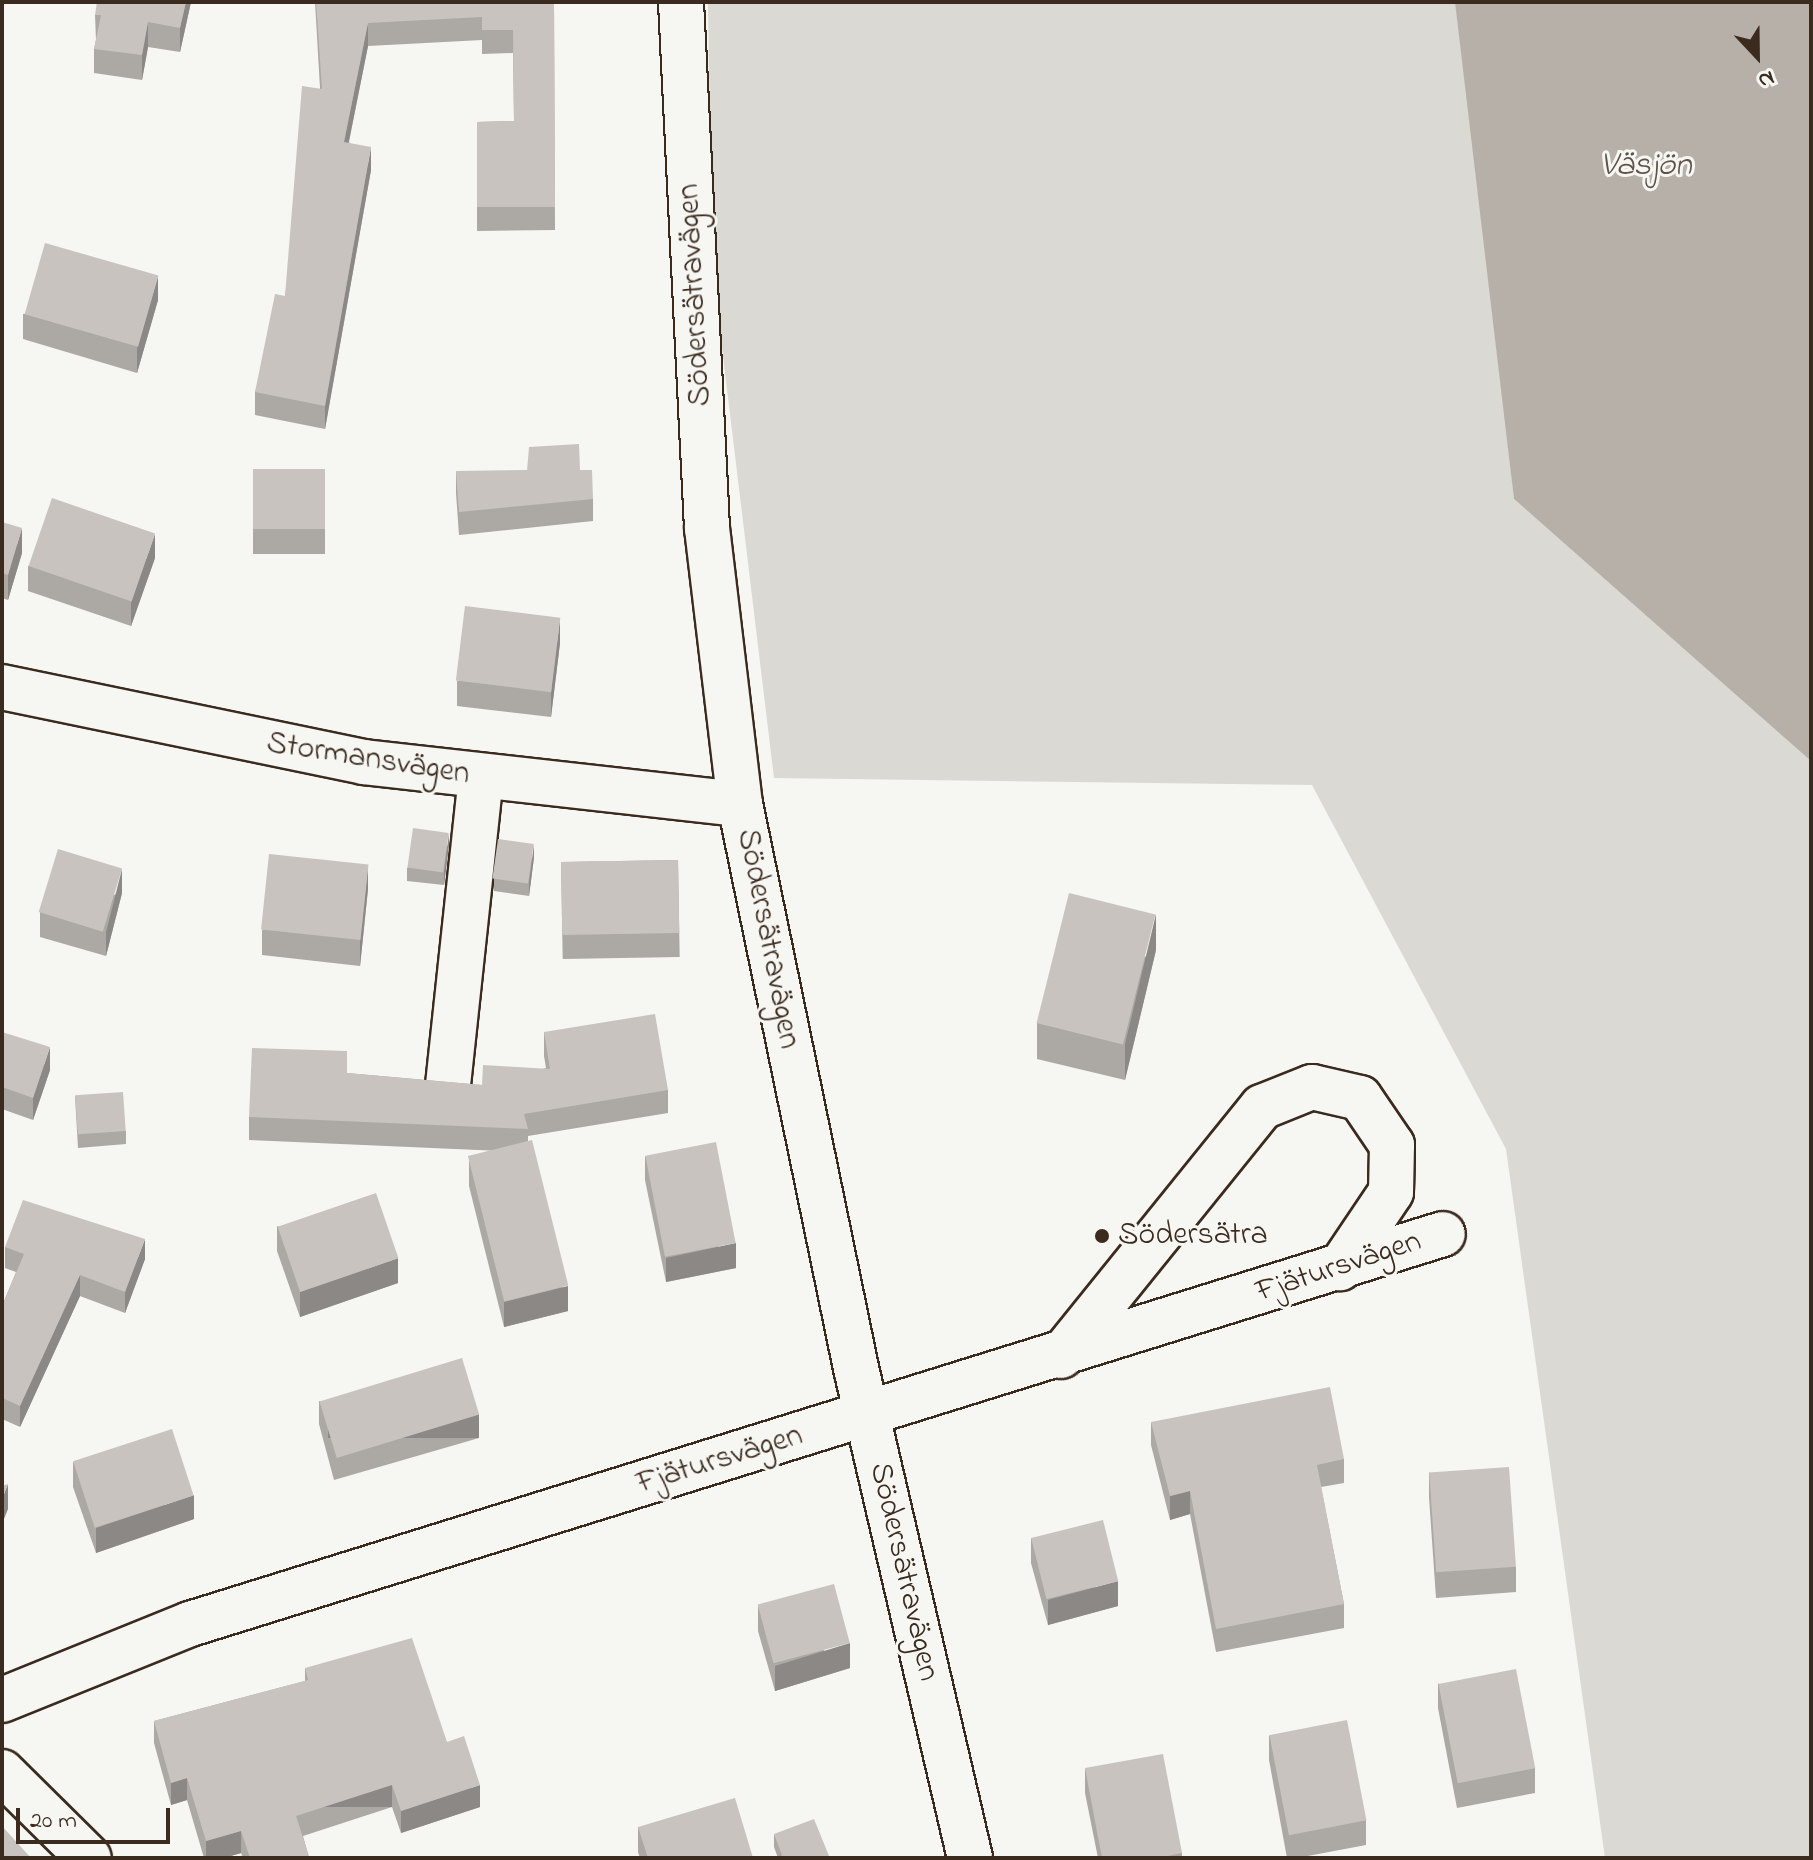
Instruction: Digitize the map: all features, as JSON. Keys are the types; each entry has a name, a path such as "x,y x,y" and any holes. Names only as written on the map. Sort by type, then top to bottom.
{"street":[{"name":"Södersätravägen","path":"681,2 707,528 740,804 867,1416 970,1858"},
{"name":"Stormansvägen","path":"2,687 247,741 481,777 740,804"},
{"path":"448,1085 481,777"},
{"path":"1061,1356 1262,1107 1312,1087 1360,1098 1392,1145 1391,1192 1340,1268"},
{"name":"Fjätursvägen","path":"2,1700 190,1624 1061,1356 1443,1234"},
{"path":"2,1772 89,1858"}],"shaded area":[{"path":"708,2 1455,2 1462,10 1514,499 1811,761 1811,1858 1605,1858 1506,1149 1312,785 774,778 712,265"}],"water":[{"name":"Väsjön","path":"1455,2 1811,2 1811,761 1514,499"}],"building":[{"path":"97,2 186,2 180,28 148,22 142,55 94,49 101,15 95,15"},
{"path":"316,2 554,2 555,207 477,207 477,122 514,121 513,30 482,30 482,17 368,23 344,142 371,147 325,406 255,392 275,294 285,296 302,86 322,89"},
{"path":"45,243 158,276 138,347 25,314"},
{"path":"579,444 580,470 592,470 593,499 459,512 456,471 527,471 529,447"},
{"path":"253,469 325,469 325,529 253,529"},
{"path":"52,498 155,533 132,602 29,566"},
{"path":"2,522 22,528 8,575 2,573"},
{"path":"465,606 560,618 551,692 456,680"},
{"path":"413,828 449,833 443,873 407,868"},
{"path":"498,839 534,844 528,884 492,879"},
{"path":"58,849 122,869 103,932 39,912"},
{"path":"269,854 368,864 361,940 261,930"},
{"path":"678,860 679,933 562,935 561,862"},
{"path":"1069,893 1155,915 1123,1045 1037,1023"},
{"path":"655,1014 668,1090 524,1114 528,1129 249,1117 252,1048 347,1051 347,1073 482,1085 483,1065 550,1069 544,1032"},
{"path":"2,1032 50,1047 33,1098 2,1087"},
{"path":"123,1092 126,1131 78,1134 75,1095"},
{"path":"532,1140 568,1286 504,1302 468,1156"},
{"path":"716,1142 736,1243 665,1257 645,1156"},
{"path":"376,1193 398,1258 300,1292 278,1227"},
{"path":"23,1200 145,1239 125,1292 80,1275 20,1406 2,1398 2,1306 24,1254 5,1247"},
{"path":"462,1358 479,1414 337,1458 320,1402"},
{"path":"1330,1387 1344,1459 1317,1465 1344,1604 1216,1629 1190,1491 1170,1496 1151,1422"},
{"path":"172,1429 194,1496 95,1528 73,1461"},
{"path":"1509,1467 1516,1567 1436,1572 1429,1473"},
{"path":"1103,1520 1118,1581 1046,1599 1031,1538"},
{"path":"834,1584 850,1643 773,1663 758,1604"},
{"path":"412,1638 447,1742 464,1736 480,1785 401,1811 392,1785 296,1816 309,1856 302,1858 250,1858 241,1831 206,1841 187,1778 171,1783 154,1721 308,1680 305,1668"},
{"path":"1516,1669 1535,1768 1458,1783 1438,1684"},
{"path":"1347,1720 1366,1820 1289,1835 1269,1735"},
{"path":"1163,1754 1182,1853 1158,1858 1102,1858 1085,1768"},
{"path":"735,1798 753,1858 648,1858 638,1827"},
{"path":"814,1819 829,1856 783,1858 774,1834"},
{"path":"2,1826 31,1858 2,1858"}],"place":[{"name":"Södersätra","path":"1102,1236"}]}
